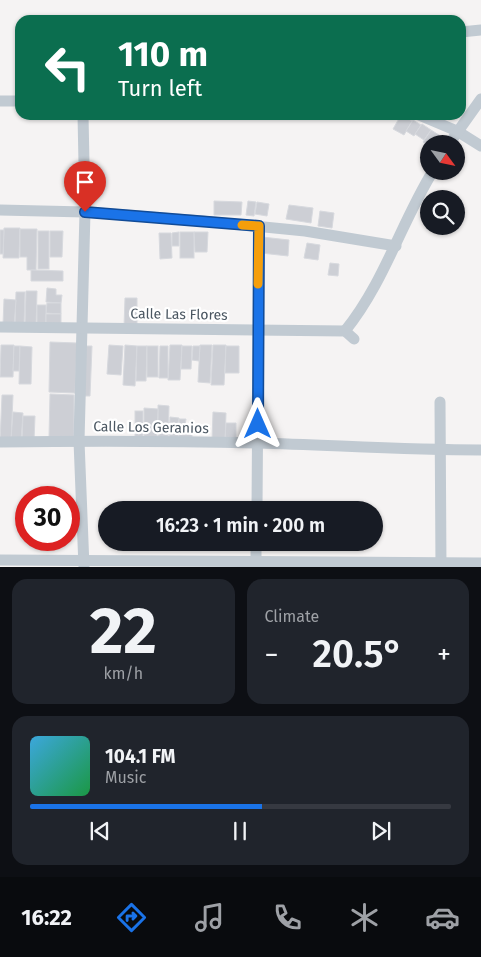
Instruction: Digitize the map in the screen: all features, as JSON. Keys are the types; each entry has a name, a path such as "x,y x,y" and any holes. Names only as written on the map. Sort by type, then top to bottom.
{"street":[{"path":"466,32 481,30"},
{"path":"466,119 481,99"},
{"path":"0,101 15,101"},
{"path":"83,120 85,212 79,441 84,564"},
{"path":"431,120 457,131 481,146"},
{"path":"455,135 465,120"},
{"path":"354,339 345,331 361,311 429,180"},
{"path":"0,210 85,212 259,226 306,231 396,246"},
{"path":"257,501 259,226"},
{"name":"Calle Las Flores","path":"0,327 345,331"},
{"path":"440,402 440,565"},
{"name":"Calle Los Geranios","path":"0,442 258,443 481,450"},
{"path":"256,551 256,564"},
{"path":"0,560 84,564 440,565 481,563"}],"building":[{"path":"398,120 412,121 404,135 393,129"},
{"path":"413,120 421,125 414,136 406,131"},
{"path":"422,124 431,130 428,135 420,135 420,137 415,134"},
{"path":"431,130 439,135 428,135"},
{"path":"214,201 242,202 241,215 214,215"},
{"path":"248,201 256,202 254,216 246,215"},
{"path":"257,202 269,204 267,216 255,214"},
{"path":"289,205 313,208 311,223 286,219"},
{"path":"320,211 334,213 332,228 318,226"},
{"path":"4,228 20,228 19,258 3,258"},
{"path":"20,229 37,229 36,270 27,270 27,257 20,257"},
{"path":"0,230 4,230 3,254 0,254"},
{"path":"38,231 49,231 49,269 38,269"},
{"path":"50,231 63,231 62,257 50,257"},
{"path":"179,232 179,246 172,246 172,233"},
{"path":"180,232 194,232 194,258 180,258"},
{"path":"194,232 208,232 207,252 195,252"},
{"path":"159,233 171,233 172,258 160,259"},
{"path":"262,237 289,240 288,256 261,253"},
{"path":"307,243 320,245 318,260 304,258"},
{"path":"330,263 339,264 338,276 328,275"},
{"path":"31,270 63,271 63,281 31,281"},
{"path":"47,288 56,289 56,295 62,295 61,303 46,302"},
{"path":"26,291 37,291 36,327 25,326"},
{"path":"16,292 25,292 24,326 15,326"},
{"path":"125,298 137,298 137,327 124,327"},
{"path":"4,299 16,300 14,326 3,325"},
{"path":"47,303 61,303 61,314 46,313"},
{"path":"37,305 46,305 46,327 37,327"},
{"path":"46,314 61,314 61,327 46,327"},
{"path":"50,342 77,343 75,393 49,392"},
{"path":"1,345 14,345 13,377 0,377"},
{"path":"109,345 123,346 121,375 107,374"},
{"path":"125,345 137,346 135,386 123,385"},
{"path":"170,345 182,345 180,380 168,380"},
{"path":"200,345 212,345 210,383 198,382"},
{"path":"213,345 226,345 224,385 211,385"},
{"path":"14,346 20,346 19,371 13,371"},
{"path":"20,346 32,347 31,384 19,384"},
{"path":"82,346 92,346 90,396 81,396"},
{"path":"137,346 147,346 146,381 136,381"},
{"path":"147,346 158,346 158,377 147,377"},
{"path":"160,346 168,346 168,378 159,378"},
{"path":"182,346 192,346 191,369 181,369"},
{"path":"193,346 200,346 199,361 192,360"},
{"path":"226,346 239,346 239,373 225,373"},
{"path":"50,394 74,395 74,437 49,437"},
{"path":"2,395 13,395 11,441 0,441"},
{"path":"158,405 169,406 168,440 158,440"},
{"path":"144,408 158,409 157,440 144,440"},
{"path":"135,411 143,411 143,440 135,440"},
{"path":"13,412 23,413 21,441 11,440"},
{"path":"213,412 226,413 225,441 212,441"},
{"path":"23,416 35,416 34,441 22,440"},
{"path":"170,417 179,418 178,441 169,441"},
{"path":"179,419 186,419 185,425 188,425 188,430 192,430 192,441 179,440"},
{"path":"226,423 236,423 236,441 225,441"}],"slow traffic":[{"path":"242,225 259,226 258,284"}],"route":[{"path":"85,212 259,226 258,424"}]}
